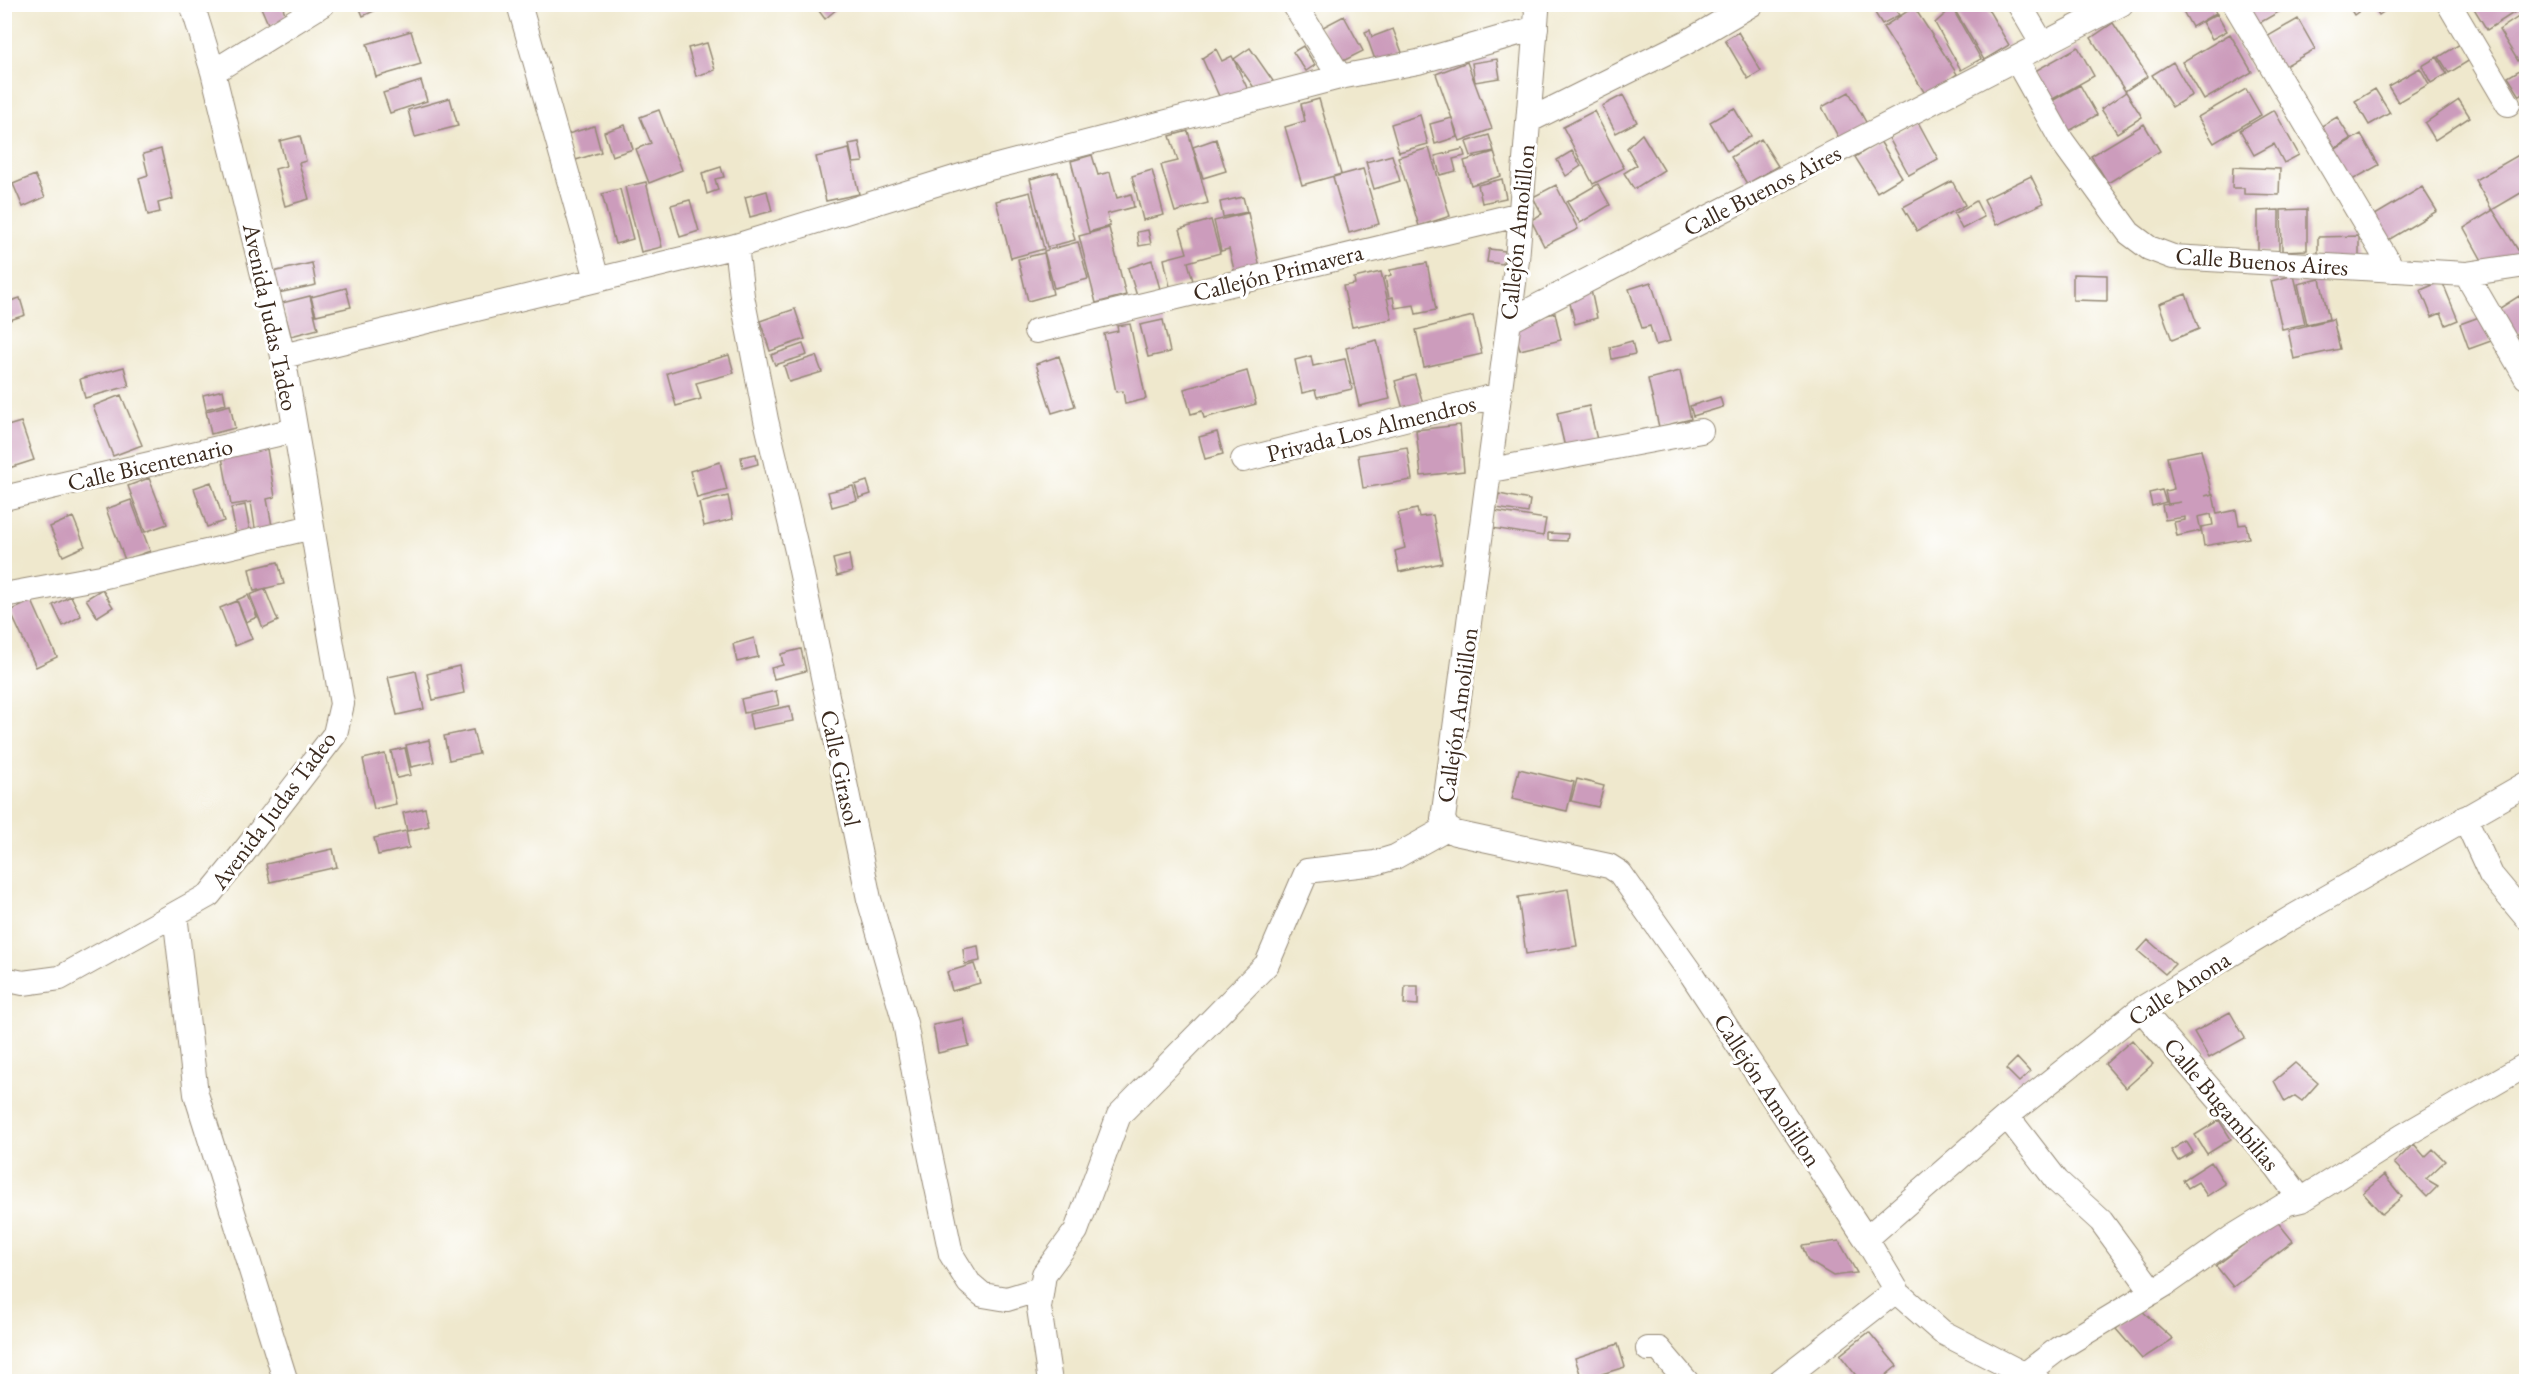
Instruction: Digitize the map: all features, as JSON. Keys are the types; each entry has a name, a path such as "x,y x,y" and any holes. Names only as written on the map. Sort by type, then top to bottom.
{"street":[{"name":"Avenida Judas Tadeo","path":"4,979 23,983 60,978 209,895 335,734 342,704 283,356 213,72 192,4"},
{"path":"213,72 323,4"},
{"path":"519,4 597,279"},
{"path":"1294,4 1340,77"},
{"path":"1528,121 1687,42 1752,4"},
{"path":"2019,4 2043,45"},
{"name":"Calle Buenos Aires","path":"1509,321 2121,4"},
{"name":"Calle Buenos Aires","path":"2235,4 2393,270"},
{"path":"2449,4 2508,104"},
{"path":"283,356 736,246 974,172 1340,77 1418,62 1535,16"},
{"name":"Callejón Amolillon","path":"1535,16 1521,214 1509,321 1443,819 1447,828 1455,833 1609,866 1620,873 1692,975 1866,1239 1897,1290 1942,1332 2032,1378"},
{"name":"Calle Buenos Aires","path":"2016,59 2062,141 2129,233 2149,248 2173,257 2466,274 2526,265"},
{"name":"Callejón Primavera","path":"1036,331 1521,214"},
{"name":"Calle Girasol","path":"736,246 742,296 766,420 797,551 869,899 906,1023 922,1116 951,1254 969,1283 983,1295 1007,1299 1040,1289"},
{"path":"2466,274 2526,377"},
{"name":"Privada Los Almendros","path":"1243,460 1499,395"},
{"name":"Calle Bicentenario","path":"4,498 295,429"},
{"path":"1491,470 1701,431"},
{"path":"4,595 101,577 312,527"},
{"name":"Calle Anona","path":"1866,1239 2007,1116 2141,1009 2526,784"},
{"path":"2465,818 2491,875 2526,917"},
{"path":"1050,1382 1039,1308 1040,1289 1044,1274 1076,1231 1119,1115 1268,964 1307,871 1375,863 1395,857 1447,828"},
{"path":"175,914 196,1094 286,1382"},
{"name":"Calle Bugambilias","path":"2141,1009 2277,1167 2301,1200"},
{"path":"2032,1378 2058,1349 2152,1292 2288,1203 2301,1200 2403,1136 2526,1065"},
{"path":"2007,1116 2057,1181 2101,1221 2152,1292"},
{"path":"1779,1382 1897,1290"},
{"path":"1648,1349 1659,1349 1688,1382"}],"building":[{"path":"358,4 384,4 385,6 363,16"},
{"path":"819,4 835,4 838,8 825,19 816,7"},
{"path":"1891,4 1899,15 1882,24 1875,13"},
{"path":"1957,4 1985,4 2009,45 1984,60 1953,7"},
{"path":"2179,4 2211,4 2216,13 2192,27"},
{"path":"2244,4 2279,4 2282,10 2256,25"},
{"path":"2347,4 2369,4 2354,15"},
{"path":"2372,4 2395,4 2379,15"},
{"path":"2477,4 2526,5 2487,30 2473,7"},
{"path":"260,5 282,5 287,19 269,26"},
{"path":"1914,7 1957,74 1926,95 1883,27"},
{"path":"1952,8 1981,59 1961,70 1935,23"},
{"path":"2526,12 2526,55 2518,61 2499,30"},
{"path":"2217,14 2227,31 2212,39 2202,22"},
{"path":"1344,16 1363,51 1339,63 1321,28"},
{"path":"2298,19 2315,49 2280,69 2263,39"},
{"path":"2113,23 2148,76 2125,91 2091,38"},
{"path":"1393,29 1403,55 1377,65 1365,32 1370,30 1372,37"},
{"path":"411,31 421,64 376,77 367,44"},
{"path":"1738,32 1761,71 1748,79 1725,40"},
{"path":"2230,34 2252,72 2204,100 2182,62"},
{"path":"707,43 715,70 696,76 688,48"},
{"path":"2460,44 2470,60 2449,73 2439,57"},
{"path":"1303,46 1315,65 1306,71 1293,52"},
{"path":"2078,47 2094,76 2051,100 2035,71"},
{"path":"1250,48 1273,81 1257,92 1234,59"},
{"path":"1216,49 1222,61 1232,56 1249,92 1223,105 1202,58"},
{"path":"2437,57 2447,74 2431,83 2422,66"},
{"path":"1497,59 1500,78 1475,82 1472,63"},
{"path":"1467,62 1492,129 1460,141 1436,74"},
{"path":"2173,62 2192,95 2172,107 2152,75"},
{"path":"2420,68 2429,84 2398,102 2388,86"},
{"path":"2523,68 2526,74 2526,92 2520,96 2508,77"},
{"path":"421,81 427,101 390,113 383,93"},
{"path":"2080,85 2097,115 2069,131 2052,101"},
{"path":"2246,89 2261,115 2214,143 2198,117"},
{"path":"2375,89 2390,113 2369,125 2355,101"},
{"path":"1849,92 1867,124 1840,140 1822,107"},
{"path":"2126,92 2142,117 2117,133 2101,109"},
{"path":"1623,95 1637,122 1616,133 1602,106"},
{"path":"450,98 458,126 415,137 408,110"},
{"path":"1319,99 1341,174 1302,185 1285,127 1305,121 1301,104"},
{"path":"2459,100 2470,117 2435,140 2425,123"},
{"path":"1734,108 1751,136 1727,151 1710,122"},
{"path":"659,110 682,170 649,183 636,149 651,143 640,117"},
{"path":"2274,110 2299,155 2284,163 2274,144 2254,155 2240,130"},
{"path":"1594,111 1624,168 1593,184 1563,127"},
{"path":"1420,115 1428,144 1399,152 1391,124"},
{"path":"2337,117 2351,139 2327,153 2313,131"},
{"path":"1452,118 1457,137 1435,144 1430,124"},
{"path":"1918,122 1938,159 1909,175 1889,138"},
{"path":"2144,124 2160,151 2108,183 2091,156"},
{"path":"625,125 633,149 612,156 604,132"},
{"path":"594,126 601,152 576,160 568,134"},
{"path":"1188,131 1208,203 1175,212 1161,165 1178,161 1170,136"},
{"path":"1642,134 1664,170 1634,189 1624,173 1637,165 1627,148"},
{"path":"2361,134 2379,165 2345,184 2327,154"},
{"path":"1489,135 1494,151 1471,156 1466,142"},
{"path":"300,136 306,161 299,163 309,199 285,206 275,169 286,166 280,141"},
{"path":"1216,139 1226,171 1203,178 1193,147"},
{"path":"1761,139 1778,166 1747,184 1731,157"},
{"path":"1880,141 1902,177 1877,192 1855,157"},
{"path":"859,142 863,162 853,163 849,144"},
{"path":"1429,148 1450,216 1419,226 1398,157"},
{"path":"161,149 173,199 158,203 160,212 148,215 139,178 148,175 143,154"},
{"path":"849,149 859,194 826,201 816,157"},
{"path":"1463,149 1465,156 1453,159 1456,171 1440,175 1435,156"},
{"path":"1572,151 1581,166 1566,176 1557,160"},
{"path":"1494,152 1501,176 1471,185 1464,161"},
{"path":"2522,153 2526,160 2526,190 2492,210 2475,180"},
{"path":"1092,155 1098,175 1110,172 1117,198 1131,194 1134,207 1107,214 1110,226 1089,232 1071,161"},
{"path":"1392,155 1400,181 1374,189 1366,162"},
{"path":"721,167 724,177 715,179 718,190 707,194 702,173"},
{"path":"2233,167 2280,169 2279,195 2244,194 2244,188 2232,188"},
{"path":"1363,169 1379,224 1349,233 1333,177"},
{"path":"1152,170 1164,215 1143,220 1132,176"},
{"path":"1058,172 1075,240 1047,247 1030,179"},
{"path":"35,175 45,197 23,207 13,184"},
{"path":"2031,176 2044,203 1996,225 1984,199"},
{"path":"1502,179 1506,198 1482,203 1478,185"},
{"path":"1952,181 1965,205 1917,231 1903,207"},
{"path":"646,182 662,247 641,252 625,187"},
{"path":"1598,184 1610,205 1580,223 1567,202"},
{"path":"1556,185 1578,229 1544,246 1531,220 1542,214 1533,197"},
{"path":"2422,187 2437,211 2385,242 2370,218"},
{"path":"620,189 633,239 615,244 602,194"},
{"path":"767,191 772,211 750,217 745,197"},
{"path":"1030,192 1044,249 1011,258 996,201"},
{"path":"1243,197 1247,212 1223,217 1220,202"},
{"path":"690,200 699,231 680,237 671,205"},
{"path":"1976,201 1984,217 1962,229 1954,214"},
{"path":"2307,209 2307,250 2282,251 2281,210"},
{"path":"2279,210 2279,251 2258,251 2258,211"},
{"path":"2493,210 2523,258 2484,264 2464,228"},
{"path":"1248,213 1260,268 1235,274 1229,249 1221,251 1214,221"},
{"path":"1211,220 1220,253 1188,262 1193,281 1170,287 1164,259 1187,253 1180,229"},
{"path":"1109,228 1126,295 1096,303 1079,236"},
{"path":"1148,230 1151,244 1139,246 1137,232"},
{"path":"2359,236 2359,259 2318,260 2318,237"},
{"path":"1078,242 1088,279 1054,288 1044,251"},
{"path":"1489,249 1505,251 1503,264 1487,262"},
{"path":"1044,253 1053,294 1028,301 1018,259"},
{"path":"1152,260 1160,289 1137,296 1128,268"},
{"path":"312,263 316,285 273,294 268,273"},
{"path":"1427,263 1436,310 1416,314 1414,305 1395,308 1393,297 1389,298 1385,277 1391,275 1390,270"},
{"path":"1381,272 1392,319 1352,327 1343,286 1355,284 1354,278"},
{"path":"2073,274 2107,275 2107,301 2073,300"},
{"path":"2294,275 2305,324 2282,329 2271,281"},
{"path":"2320,279 2329,319 2307,324 2298,284"},
{"path":"2442,281 2458,320 2446,325 2441,313 2432,317 2421,290"},
{"path":"1651,282 1670,341 1656,345 1650,326 1642,328 1629,289"},
{"path":"346,288 351,307 316,315 311,297"},
{"path":"1591,290 1597,318 1575,324 1568,295"},
{"path":"2186,294 2199,329 2172,340 2159,304"},
{"path":"310,296 318,329 291,336 282,303"},
{"path":"2519,296 2526,307 2526,327 2514,336 2497,310"},
{"path":"20,298 25,315 4,322 4,303"},
{"path":"795,309 805,339 770,351 760,321"},
{"path":"1555,313 1561,340 1520,350 1513,323"},
{"path":"1473,316 1482,354 1424,367 1416,330"},
{"path":"2482,316 2491,341 2469,349 2460,324"},
{"path":"2333,319 2340,349 2294,359 2288,330"},
{"path":"1163,320 1170,352 1148,357 1140,325"},
{"path":"1130,324 1146,399 1125,404 1123,391 1116,392 1104,334 1118,331 1117,326"},
{"path":"1377,340 1390,399 1359,406 1346,348"},
{"path":"1632,341 1635,354 1612,359 1610,347"},
{"path":"803,344 807,355 775,365 771,355"},
{"path":"729,355 734,373 696,383 701,399 676,406 667,373"},
{"path":"816,356 822,372 789,382 784,366"},
{"path":"1059,356 1075,406 1052,413 1036,364"},
{"path":"1311,356 1313,366 1345,359 1352,389 1317,397 1315,390 1302,393 1295,360"},
{"path":"124,367 129,386 85,398 80,379"},
{"path":"1247,371 1256,404 1204,418 1202,411 1191,414 1184,389"},
{"path":"1680,371 1691,419 1659,427 1648,379"},
{"path":"1415,375 1423,404 1403,409 1395,381"},
{"path":"223,390 226,404 206,409 203,395"},
{"path":"121,395 142,445 113,456 93,406"},
{"path":"1720,397 1723,407 1693,416 1690,406"},
{"path":"230,405 235,428 211,434 206,411"},
{"path":"1589,406 1598,444 1566,452 1557,413"},
{"path":"21,422 34,460 9,468 4,456 4,427"},
{"path":"1460,425 1464,471 1421,476 1416,430"},
{"path":"1217,432 1223,454 1205,459 1199,437"},
{"path":"1407,447 1412,480 1363,488 1358,455"},
{"path":"267,449 275,497 267,499 273,531 256,534 251,502 231,505 222,457"},
{"path":"2201,450 2212,494 2205,496 2213,494 2217,514 2236,510 2239,525 2246,524 2249,538 2204,546 2201,527 2213,525 2211,514 2198,517 2201,531 2177,536 2174,522 2185,520 2185,517 2165,520 2162,505 2181,502 2168,504 2165,491 2174,489 2167,457"},
{"path":"756,454 758,464 743,468 741,457"},
{"path":"720,462 727,490 697,498 690,471"},
{"path":"149,478 167,524 145,532 128,486"},
{"path":"867,481 871,494 859,498 855,485"},
{"path":"211,482 224,521 207,527 194,488"},
{"path":"853,486 857,500 832,507 828,492"},
{"path":"2162,490 2166,502 2152,506 2149,493"},
{"path":"1499,494 1530,500 1528,513 1496,508"},
{"path":"728,496 733,519 704,526 699,503"},
{"path":"131,500 150,551 125,560 106,509"},
{"path":"245,505 250,531 236,534 231,508"},
{"path":"1417,509 1419,517 1433,515 1442,563 1399,572 1395,551 1405,548 1398,513"},
{"path":"1495,511 1546,519 1543,536 1492,528"},
{"path":"73,517 85,546 63,556 50,527"},
{"path":"1548,533 1568,534 1567,541 1548,540"},
{"path":"849,555 852,572 837,576 833,559"},
{"path":"278,562 284,584 254,591 249,569"},
{"path":"102,589 113,607 97,617 86,599"},
{"path":"265,589 278,621 263,628 250,595"},
{"path":"248,595 257,617 246,622 237,600"},
{"path":"71,596 81,616 63,626 53,605"},
{"path":"32,601 57,657 36,667 10,611"},
{"path":"237,601 252,639 235,646 220,608"},
{"path":"754,638 758,657 737,662 733,644"},
{"path":"801,649 806,671 774,679 771,668 783,665 781,654"},
{"path":"459,666 464,693 433,700 427,674"},
{"path":"416,671 424,709 397,715 388,677"},
{"path":"776,691 779,705 744,713 741,699"},
{"path":"790,706 793,721 752,729 749,714"},
{"path":"473,730 479,754 449,760 444,736"},
{"path":"429,740 434,762 411,767 406,745"},
{"path":"405,748 411,775 397,778 391,751"},
{"path":"385,754 396,804 374,809 363,759"},
{"path":"1519,769 1574,782 1567,811 1512,799"},
{"path":"1577,779 1604,786 1598,807 1571,801"},
{"path":"425,808 429,826 407,831 403,813"},
{"path":"406,831 409,848 378,855 374,838"},
{"path":"333,849 337,867 270,882 266,864"},
{"path":"1568,889 1577,946 1526,954 1518,897"},
{"path":"2148,940 2175,964 2165,974 2138,951"},
{"path":"978,946 980,961 965,964 963,949"},
{"path":"974,964 980,983 952,991 947,972"},
{"path":"1405,986 1418,986 1418,1005 1404,1004"},
{"path":"2230,1012 2245,1038 2209,1058 2194,1032"},
{"path":"963,1019 969,1046 938,1053 933,1025"},
{"path":"2132,1040 2153,1064 2126,1088 2105,1064"},
{"path":"2017,1058 2030,1072 2019,1082 2006,1069"},
{"path":"2295,1063 2318,1083 2302,1101 2295,1096 2285,1102 2274,1081"},
{"path":"2219,1120 2231,1139 2207,1154 2195,1135"},
{"path":"2186,1141 2193,1152 2178,1161 2171,1150"},
{"path":"2414,1144 2425,1157 2433,1149 2445,1161 2426,1179 2438,1186 2427,1197 2394,1163"},
{"path":"2211,1162 2225,1184 2207,1196 2198,1182 2188,1188 2183,1180"},
{"path":"2384,1175 2402,1197 2382,1214 2363,1193"},
{"path":"2276,1220 2293,1241 2233,1287 2216,1266"},
{"path":"1839,1241 1857,1273 1833,1276 1808,1261 1802,1246"},
{"path":"2141,1310 2173,1339 2142,1359 2116,1329"},
{"path":"1869,1332 1897,1366 1878,1382 1861,1382 1840,1355"},
{"path":"1618,1344 1625,1367 1582,1380 1575,1358"}]}
